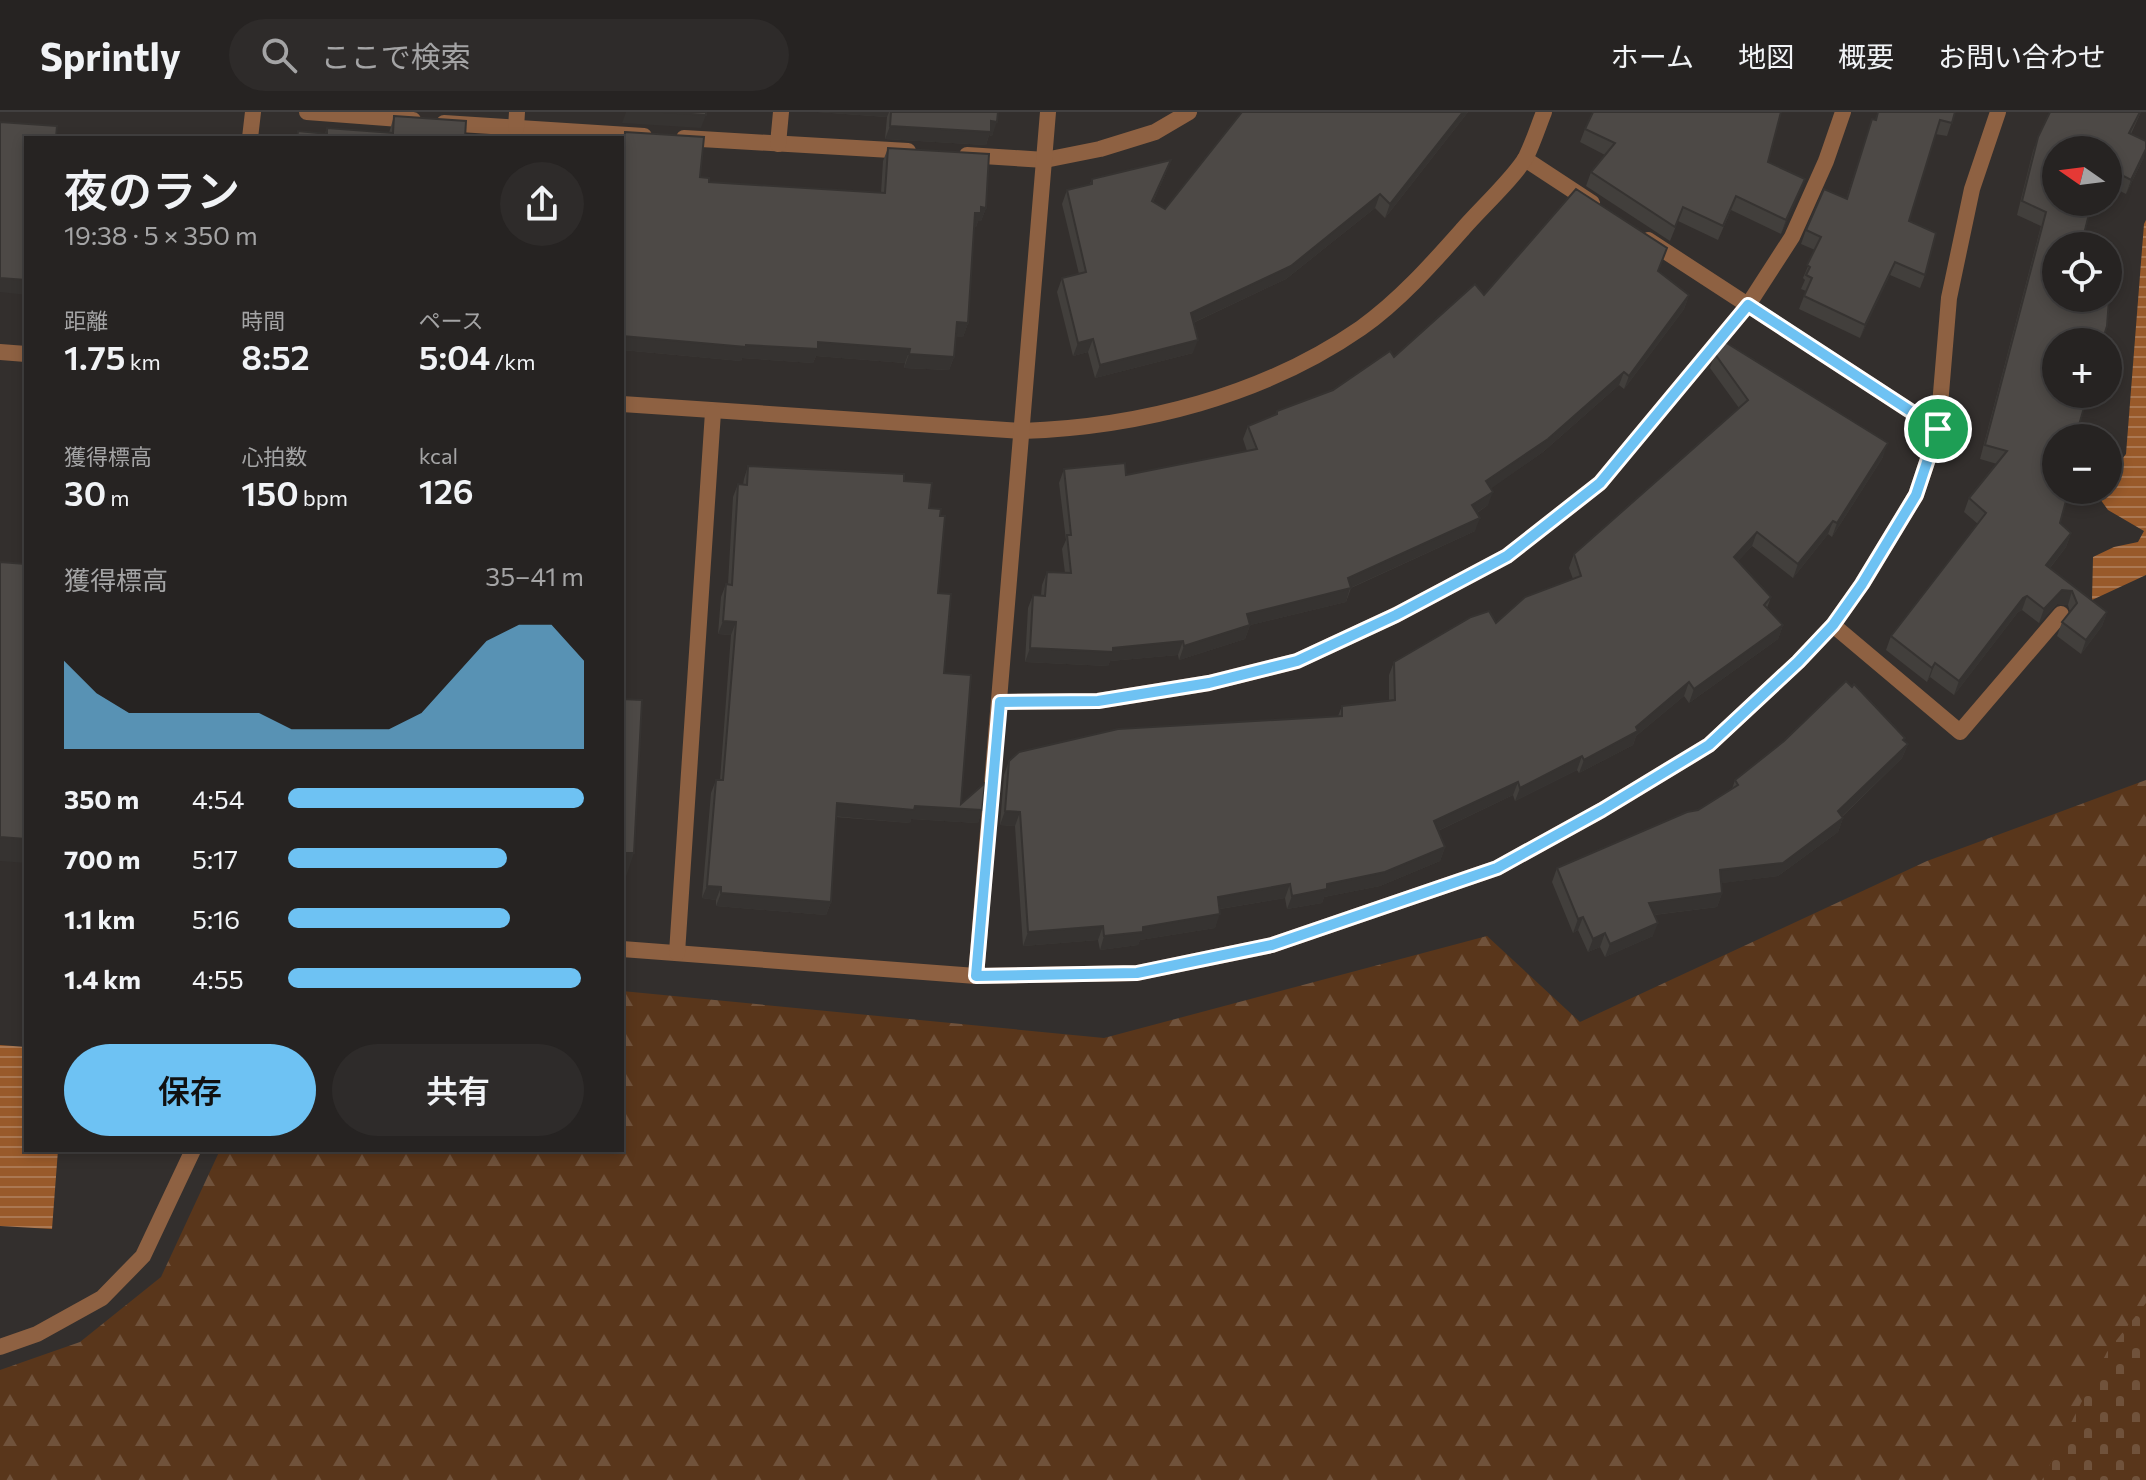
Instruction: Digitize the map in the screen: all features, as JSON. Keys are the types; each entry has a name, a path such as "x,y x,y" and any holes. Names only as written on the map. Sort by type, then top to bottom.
{"street":[{"path":"250,136 253,112"},
{"path":"307,112 517,120 663,137 919,152"},
{"path":"778,144 781,112"},
{"path":"976,976 1048,112"},
{"path":"951,154 1045,160 1100,149 1155,132 1189,112"},
{"path":"624,404 1022,431 1071,429 1137,419 1210,400 1303,363 1363,327 1424,272 1525,159 1544,112"},
{"path":"1000,702 1098,701 1209,683 1297,661 1396,615 1507,556 1600,483 1748,305 1792,237 1826,161 1843,112"},
{"path":"624,949 976,976 1137,973 1272,945 1497,868 1602,810 1709,745 1833,625 1916,495 1938,429 1949,298 1972,189 1998,112"},
{"path":"1525,159 1607,213"},
{"path":"1633,230 1938,429"},
{"path":"0,352 24,354"},
{"path":"677,953 713,412"},
{"path":"1833,625 1960,732 2061,614"},
{"path":"0,1347 37,1334 102,1298 143,1256 192,1152"}],"green space":[{"path":"2146,780 2146,1480 0,1480 0,1370 80,1342 161,1277 219,1152 624,1152 624,991 1104,1038 1487,936 1580,1022 1927,861"},
{"path":"2146,1303 2146,1480 2042,1480 2107,1352"}],"shaded area":[{"path":"2146,220 2146,575 2092,600 2093,557 2114,547 2138,542 2144,531 2108,510 2104,504 2122,504 2122,459 2126,454"},
{"path":"0,1045 24,1047 24,1152 58,1152 52,1229 0,1226"}],"building":[{"path":"663,112 706,112 706,115"},
{"path":"891,112 998,112 997,122 991,121 991,132 890,126"},
{"path":"1242,112 1463,112 1390,204 1380,194 1291,266 1191,313 1198,340 1100,365 1093,339 1078,343 1062,278 1086,272 1067,190 1092,184 1092,179 1171,160 1152,201 1165,209"},
{"path":"1593,112 1781,112 1768,162 1805,179 1786,220 1736,196 1723,226 1683,207 1675,227 1591,172 1615,143 1585,129"},
{"path":"1878,112 1955,112 1952,123 1940,120 1909,221 1936,233 1925,275 1895,262 1865,325 1804,296 1812,278 1806,275 1810,267 1807,265 1821,237 1806,230 1824,189 1847,199 1872,119 1876,120"},
{"path":"2050,112 2140,112 2129,133 2146,141 2146,149 2131,180 2122,175 2122,136 2042,136 2042,210 2022,201 2038,137"},
{"path":"394,116 466,121 465,136 297,136 298,131 327,134 327,128 393,133"},
{"path":"0,122 57,126 56,136 24,136 24,280 0,278"},
{"path":"625,132 704,137 700,177 709,178 709,182 885,193 888,148 989,154 986,208 981,207 981,213 975,213 968,323 957,322 954,357 909,354 910,349 818,342 818,349 746,347 624,336"},
{"path":"1576,189 1667,248 1658,271 1689,295 1629,376 1624,372 1548,439 1486,481 1493,492 1472,505 1480,518 1348,578 1351,588 1247,614 1250,625 1184,646 1183,641 1113,648 1113,652 1030,648 1033,595 1045,596 1047,572 1071,573 1067,535 1071,535 1064,469 1125,463 1126,475 1257,449 1248,426 1277,414 1277,411 1333,390 1390,351 1394,357 1475,284 1484,295"},
{"path":"2045,216 2088,216 2084,232 2042,232 2042,312 2108,312 2106,328 2042,328 2042,408 2084,408 2079,424 2042,424 2042,504 2065,504 2060,523 2071,533 2046,565 2107,612 2086,640 2062,622 2077,603 2072,591 2062,590 2044,609 2027,596 1959,681 1935,663 1932,668 1891,636 1986,513 1969,498 2007,451 1985,445"},
{"path":"1725,342 1888,443 1837,523 1833,521 1798,564 1757,532 1734,557 1771,597 1764,605 1783,625 1694,689 1689,682 1636,727 1638,731 1584,760 1582,756 1520,788 1518,782 1434,821 1445,847 1385,872 1327,884 1327,889 1292,896 1290,884 1218,897 1220,914 1143,927 1143,932 1104,936 1103,926 1028,932 1020,812 1005,811 1009,761 1019,752 1118,729 1342,716 1342,706 1395,700 1394,662 1471,617 1489,611 1496,623 1525,597 1581,576 1574,554 1748,400 1715,354"},
{"path":"748,466 904,474 904,481 932,483 929,508 941,509 940,516 945,516 938,593 951,594 944,673 971,675 961,804 985,783 982,810 915,806 914,810 837,803 831,902 721,893 721,887 707,886 716,780 723,780 736,622 723,621 726,584 732,585 738,484 747,485"},
{"path":"0,562 24,564 24,839 0,837"},
{"path":"1846,681 1852,687 1854,684 1908,744 1838,811 1843,818 1783,863 1720,870 1722,893 1649,903 1658,923 1610,944 1605,933 1593,939 1583,917 1578,919 1557,868 1698,810 1738,785 1735,780 1784,741"},
{"path":"624,699 642,700 634,853 624,853"}],"route":[{"path":"1748,305 1938,429 1916,495 1833,625 1709,745 1602,810 1497,868 1272,945 1137,973 976,976 1000,702 1098,701 1209,683 1297,661 1396,615 1507,556 1600,483 1748,305"}]}
